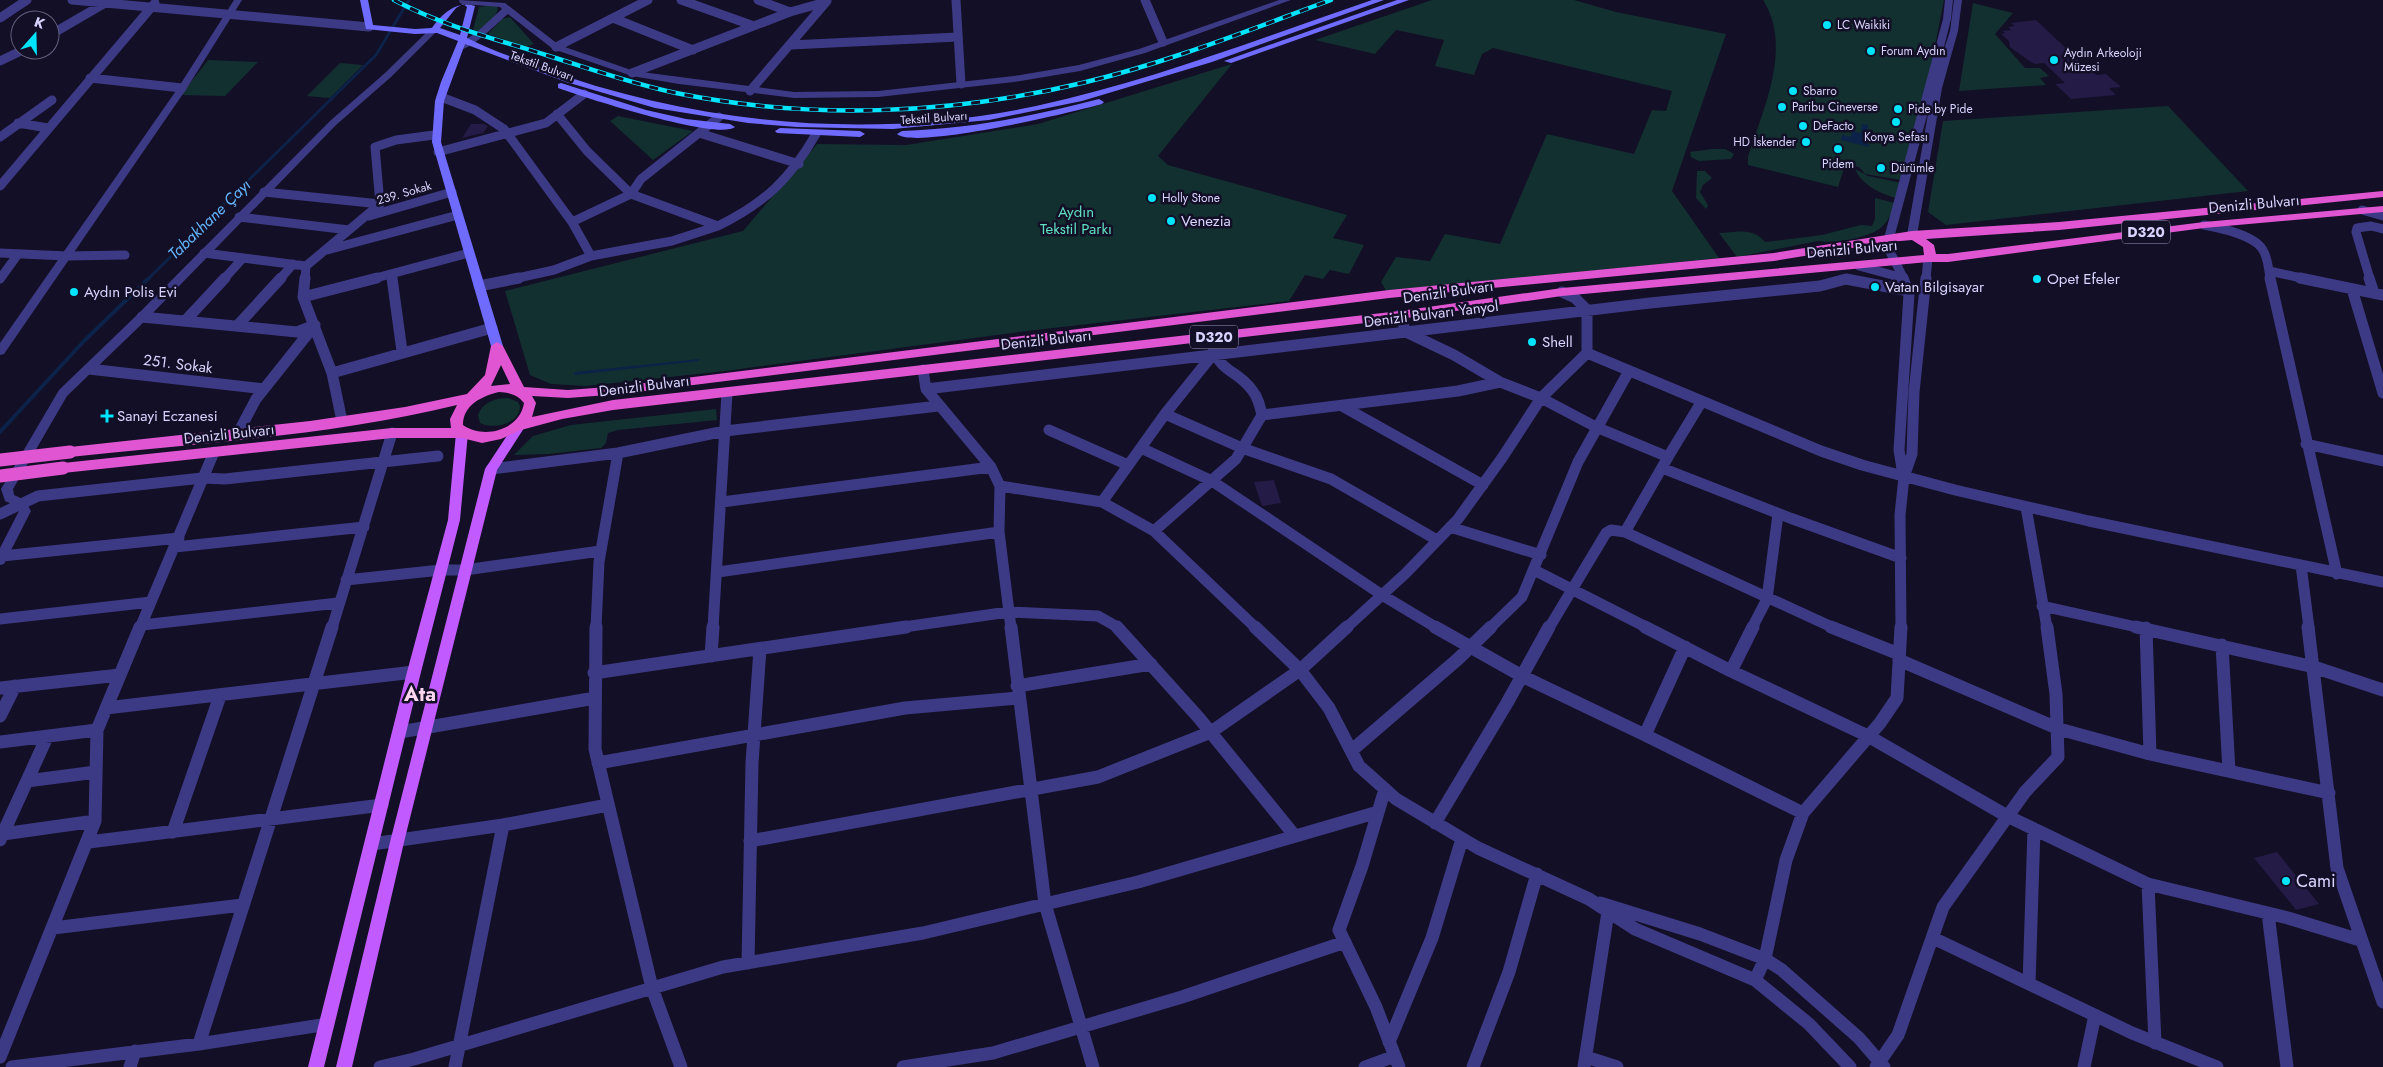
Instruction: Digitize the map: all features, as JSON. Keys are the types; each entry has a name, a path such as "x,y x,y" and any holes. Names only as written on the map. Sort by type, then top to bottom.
{"highway":[{"name":"Denizli Bulvarı","path":"520,391 568,394 621,390 1389,294 1774,257 1889,243 1912,235 2059,226 2383,194"},
{"name":"Denizli Bulvarı","path":"520,425 613,405 1400,315 1562,292 1678,280 1859,266 1928,258 1948,258 2204,225 2383,208"},
{"path":"1912,235 1928,245 1931,253 1928,258"},
{"path":"1889,243 1897,256 1911,260"},
{"path":"497,346 520,391 527,396 530,402 530,410 520,425 501,436 489,438 469,437 457,427 456,420 465,404 474,397 491,377 497,346"},
{"path":"474,397 498,388 520,391"},
{"name":"Denizli Bulvarı","path":"0,460 395,414 474,397"},
{"name":"Denizli Bulvarı","path":"0,476 392,433 462,433"}],"main road":[{"path":"364,0 369,27 427,32 463,44"},
{"path":"427,32 463,0 471,6 470,22 463,44 441,96 434,135 497,346"},
{"name":"Tekstil Bulvarı","path":"463,44 652,105 718,117 787,123 919,125 981,118 1034,109 1096,95 1175,71 1380,0"},
{"name":"Tekstil Bulvarı","path":"463,44 584,94 630,110 709,125 816,134 922,134 991,126 1073,109 1185,76 1405,0"},
{"path":"344,1067 398,838 491,469 520,425"},
{"path":"316,1067 414,672 454,520 462,433"}],"street":[{"path":"0,18 27,0"},
{"path":"72,0 105,3 155,3 229,13 369,27"},
{"path":"0,351 68,256 182,88 238,0"},
{"path":"463,0 507,5 556,47 632,73 679,82 794,95 878,94 1014,79 1080,68 1117,59 1287,0"},
{"path":"556,47 648,0"},
{"path":"681,0 754,26"},
{"path":"758,0 790,12"},
{"path":"956,0 961,84"},
{"path":"1145,0 1163,42"},
{"path":"1912,235 1933,91 1949,0"},
{"path":"1904,477 1899,450 1909,292 1889,243 1933,91 1954,30 1958,0"},
{"path":"632,73 790,12 827,1"},
{"path":"750,91 827,1"},
{"path":"60,29 105,3"},
{"path":"0,186 4,177 155,3"},
{"path":"463,44 507,5"},
{"path":"613,18 693,50"},
{"path":"1,558 25,511 21,503 9,498 7,489 63,394 142,317 333,123 427,32"},
{"path":"790,45 958,37"},
{"path":"90,78 182,88"},
{"path":"438,152 546,123 584,94"},
{"path":"441,96 462,103 492,119 508,134 572,222 592,256"},
{"path":"0,136 52,100"},
{"path":"557,114 587,152 631,194 718,226"},
{"path":"572,222 631,194 641,179 718,117"},
{"path":"18,123 48,128"},
{"path":"699,133 799,164"},
{"path":"479,286 554,270 592,256 661,244 701,234 745,213 771,195 799,164 816,134"},
{"path":"380,204 375,147 396,140 434,135"},
{"path":"264,192 380,204"},
{"name":"239. Sokak","path":"364,217 452,192"},
{"path":"342,420 332,372 303,297 306,266 380,204"},
{"path":"2362,210 2383,216"},
{"path":"323,251 458,215"},
{"path":"239,217 349,230"},
{"path":"2204,225 2240,233 2252,239 2264,250 2336,574"},
{"path":"2269,271 2379,294 2357,228 2371,226 2383,229"},
{"path":"0,253 68,256 125,255"},
{"path":"204,253 306,266"},
{"path":"303,297 469,253"},
{"path":"0,279 18,254"},
{"path":"186,321 243,258"},
{"path":"1755,980 1765,959 1786,860 1803,813 1868,736 1897,698 1901,558 1900,515 1904,477 1912,454 1914,392 1928,258"},
{"path":"237,326 293,264"},
{"path":"1859,266 1896,276 1909,292"},
{"path":"391,274 402,351"},
{"name":"Denizli Bulvarı Yanyol","path":"926,389 1214,353 1587,310 1820,286 1846,279 1909,292"},
{"path":"2352,289 2383,393"},
{"path":"750,841 1030,792 1098,776 1211,732 1300,670 1382,595 1450,527 1483,484 1541,398 1587,353 1587,310 1576,298 1562,292"},
{"path":"1400,315 1406,332 1454,355 1500,382 1541,398 1596,427 1668,457"},
{"path":"142,317 296,332 314,325"},
{"path":"238,433 256,399 314,325"},
{"path":"332,372 402,351 421,348 492,328"},
{"path":"1154,531 1236,460 1262,415 1260,403 1250,384 1220,363 1214,353 1210,337"},
{"path":"1102,502 1164,414 1214,353"},
{"path":"1587,353 1821,451 1904,477 2026,507 2336,574 2383,582"},
{"path":"2371,356 2383,358"},
{"name":"251. Sokak","path":"89,369 264,389"},
{"path":"922,370 926,389 938,406 991,467 1000,486 999,532 1045,904 1093,1067"},
{"path":"1351,751 1470,648 1522,597 1578,462 1629,371"},
{"path":"1262,415 1458,391 1500,382"},
{"path":"711,656 722,502 726,393"},
{"path":"1625,532 1702,401"},
{"path":"491,469 618,453 725,431 938,406"},
{"path":"1342,406 1483,484"},
{"path":"1164,414 1242,448 1331,478 1437,540"},
{"path":"1049,430 1128,465"},
{"path":"199,1044 338,603 364,527 392,433"},
{"path":"2306,444 2383,461"},
{"path":"1141,448 1212,481 1382,595 1470,648 1522,676 1645,734 1803,813"},
{"path":"0,1057 89,842 95,822 98,730 214,452"},
{"path":"618,453 600,551 594,673 595,749 652,988 681,1067"},
{"path":"0,514 38,496 74,491 202,478 225,479 438,456"},
{"path":"722,502 991,467"},
{"path":"1662,468 1778,514 1901,558"},
{"path":"1000,486 1102,502 1154,531 1300,670 1329,708 1359,766 1396,800 1478,848 1589,899 1700,934 1765,959 1782,970 1859,1038 1880,1066 1898,1035 1943,907 2025,792 2058,756 2059,729 2026,507"},
{"path":"1731,671 1767,599 1778,514"},
{"path":"1,558 364,527"},
{"path":"1450,527 1541,555"},
{"path":"1436,823 1571,588 1606,532 1611,530 1625,532 1767,599 2059,729 2150,754 2329,793"},
{"path":"718,572 999,532"},
{"path":"346,580 441,570 465,570 600,551"},
{"path":"2301,565 2337,868 2360,940 2383,1002"},
{"path":"1534,570 1731,671 1868,736 2007,816 2148,884 2268,913 2360,940"},
{"path":"0,618 151,602"},
{"path":"142,625 338,603"},
{"path":"2042,606 2314,667 2383,690"},
{"path":"594,673 1008,612 1098,616 1120,629 1211,732 1295,836"},
{"path":"2146,628 2150,754"},
{"path":"2222,645 2229,771"},
{"path":"1645,734 1685,647"},
{"path":"748,963 754,736 760,649"},
{"path":"598,763 905,708 1018,692 1151,664"},
{"path":"106,708 414,672"},
{"path":"0,688 120,675"},
{"path":"0,716 15,686"},
{"path":"173,832 220,696"},
{"path":"400,732 594,698"},
{"path":"0,742 98,730"},
{"path":"1,837 47,737"},
{"path":"27,781 96,772"},
{"path":"1365,1067 1397,1062 1376,1006 1339,930 1362,866 1385,789"},
{"path":"89,842 382,805"},
{"path":"372,844 398,838 503,825 608,805"},
{"path":"380,1067 459,1046 723,967 923,933 1138,882 1378,812"},
{"path":"1,837 95,822"},
{"path":"455,1067 503,825"},
{"path":"2029,984 2034,829"},
{"path":"1389,1042 1432,938 1462,838"},
{"path":"1473,1067 1492,1024 1518,946 1537,874"},
{"path":"2148,884 2155,1043"},
{"path":"1589,899 1635,930 1755,980 1809,1024 1850,1067"},
{"path":"53,928 242,905"},
{"path":"1608,912 1585,1062 1617,1067"},
{"path":"2268,913 2287,1067"},
{"path":"1933,938 2200,1064 2217,1067"},
{"path":"903,1067 993,1053 1182,997 1345,942"},
{"path":"2084,1067 2094,1015"},
{"path":"12,1067 199,1044 328,1024"},
{"path":"130,1067 135,1051"}],"green space":[{"path":"1432,0 1574,0 1616,12 1726,34 1672,191 1719,258 1387,292 1381,282 1396,257 1430,261 1445,234 1500,244 1547,134 1634,154 1652,110 1666,111 1672,91 1493,48 1482,54 1474,75 1435,66 1444,40 1396,30 1375,54 1315,40"},
{"path":"1763,0 1944,0 1927,86 1901,180 1865,174 1859,167 1845,165 1838,187 1748,165 1748,157 1767,99 1775,58 1772,18"},
{"path":"1973,3 2013,13 1995,34 2025,68 2040,68 2049,76 2040,78 2046,85 1959,91"},
{"path":"492,5 498,7 496,15 477,32 473,30 479,7"},
{"path":"510,17 534,44 526,47 488,34 502,19"},
{"path":"208,60 258,62 225,96 181,95"},
{"path":"340,63 363,65 330,98 307,96"},
{"name":"Aydın Tekstil Parkı","path":"1232,64 1158,156 1168,165 1347,215 1333,238 1364,245 1349,274 1330,270 1323,279 1305,275 1289,301 1027,331 725,371 586,386 551,384 530,375 505,291 743,231 817,144 906,145 1038,124"},
{"path":"2168,106 2248,191 1946,225 1928,212 1943,121"},
{"path":"618,116 693,131 653,160 610,121"},
{"path":"1725,149 1734,154 1731,159 1699,161 1691,157 1690,152"},
{"path":"1855,169 1868,176 1902,183 1897,198 1872,188 1862,180"},
{"path":"1697,171 1705,171 1712,178 1703,185 1700,192 1708,205 1706,209 1696,198"},
{"path":"1875,198 1895,203 1891,214 1885,224 1879,229 1858,238 1832,242 1818,241 1737,257 1719,233 1750,232 1765,242 1822,235 1861,225 1872,226 1875,219"},
{"path":"508,398 518,402 520,406 516,417 505,424 499,425 492,426 480,423 478,415 486,404 494,400"},
{"path":"716,409 717,420 618,430 608,433 606,443 601,448 549,454 514,455 533,436 571,425"}],"water":[{"path":"1862,124 1868,125 1867,144 1870,145 1869,147 1841,140 1842,135 1851,137 1853,125 1856,125 1855,132 1861,133"},
{"path":"699,359 699,361 574,375 575,372"}],"building":[{"name":"Aydın Arkeoloji Müzesi","path":"2036,20 2088,69 2097,75 2106,74 2121,87 2109,88 2116,95 2071,99 2055,84 2065,83 2044,63 2035,64 2028,60 2010,47 2009,41 2001,34 2005,33 2002,31 2011,30 2008,27 2015,26 2011,23"},
{"path":"471,124 484,124 488,126 483,133 462,138"},
{"path":"1274,480 1281,503 1262,506 1254,482"},
{"name":"Cami","path":"2277,852 2319,904 2296,910 2254,858"}],"waterway":[{"name":"Tabakhane Çayı","path":"148,279 376,55 409,0"},
{"name":"Tabakhane Çayı","path":"0,432 84,341 149,278"}],"railway":[{"path":"394,0 431,17 470,31 612,76 660,89 726,102 828,110 930,107 1032,94 1114,75 1177,56 1331,0"}],"place":[{"name":"LC Waikiki","path":"1827,25"},
{"name":"Forum Aydın","path":"1871,51"},
{"name":"Aydın Arkeoloji Müzesi","path":"2054,60"},
{"name":"Sbarro","path":"1793,91"},
{"name":"Paribu Cineverse","path":"1782,107"},
{"name":"Pide by Pide","path":"1898,109"},
{"name":"Konya Sefası","path":"1896,122"},
{"name":"DeFacto","path":"1803,126"},
{"name":"HD İskender","path":"1806,142"},
{"name":"Pidem","path":"1838,149"},
{"name":"Dürümle","path":"1881,168"},
{"name":"Holly Stone","path":"1152,198"},
{"name":"Venezia","path":"1171,221"},
{"name":"Opet Efeler","path":"2037,279"},
{"name":"Vatan Bilgisayar","path":"1875,287"},
{"name":"Aydın Polis Evi","path":"74,292"},
{"name":"Shell","path":"1532,342"},
{"name":"Sanayi Eczanesi","path":"107,416"},
{"name":"Cami","path":"2286,881"}],"district":[{"name":"Ata","path":"420,694"}]}
